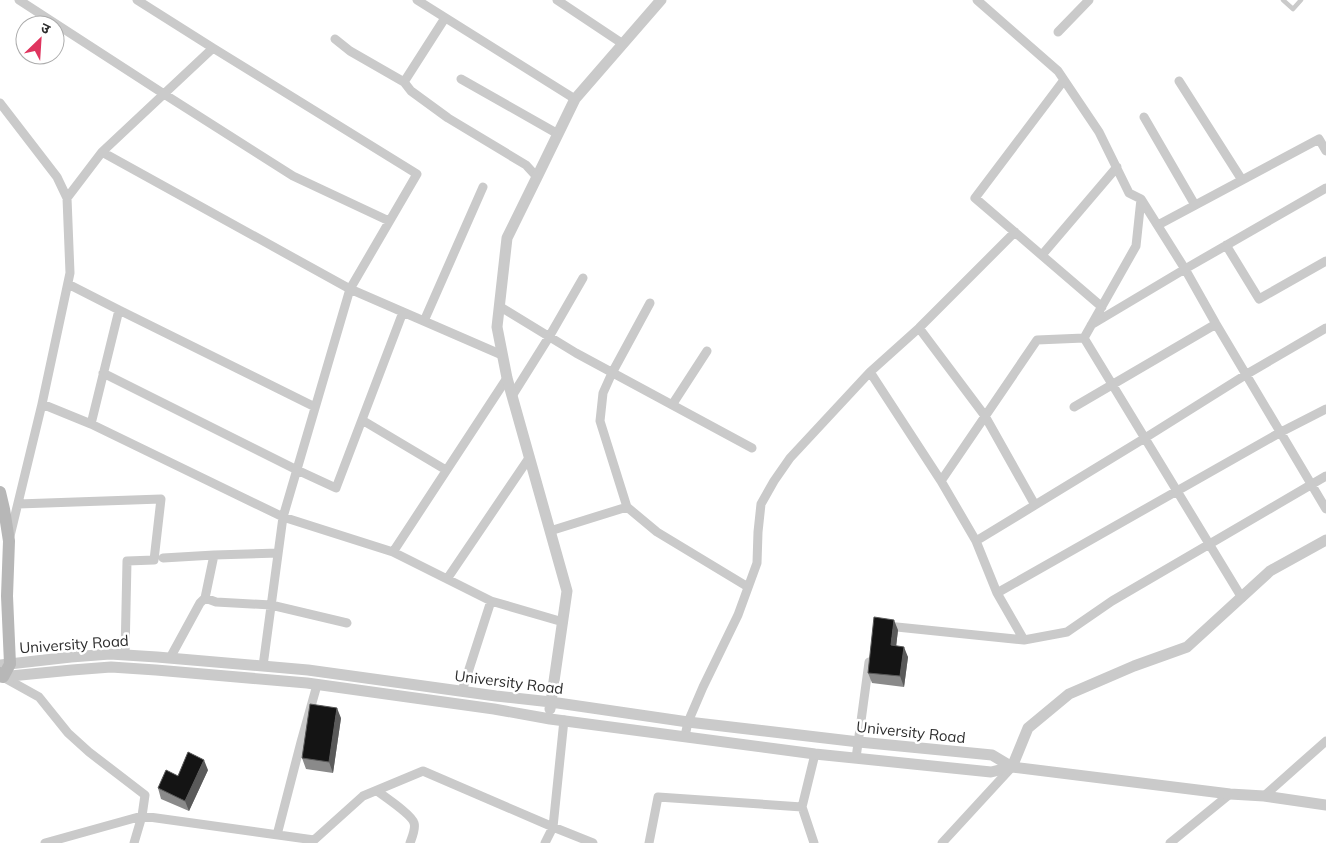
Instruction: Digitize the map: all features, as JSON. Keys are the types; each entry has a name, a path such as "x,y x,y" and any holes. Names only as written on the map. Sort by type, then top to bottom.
{"main road":[{"path":"0,492 9,541 3,671"}],"street":[{"path":"19,0 293,176 389,221"},
{"path":"137,0 417,174 350,289 283,516 263,666"},
{"path":"416,0 574,99"},
{"path":"557,0 622,44"},
{"path":"550,719 567,591 507,378 497,327 506,238 574,99 661,0"},
{"path":"1058,32 1089,0"},
{"path":"981,1 1058,71 1099,132 1129,193 1141,199 1185,269 1326,509"},
{"path":"404,82 445,18"},
{"path":"335,39 350,51 404,82 411,92 448,118 526,165 537,177"},
{"path":"67,198 102,152 213,48"},
{"path":"461,79 558,134"},
{"path":"1064,80 975,198 1102,307"},
{"path":"1179,81 1242,180"},
{"path":"0,103 57,177 67,198 70,273 42,404 9,541"},
{"path":"1144,117 1195,205"},
{"path":"1158,225 1319,138 1326,150"},
{"path":"102,152 350,289 502,355"},
{"path":"1042,255 1116,167"},
{"path":"424,321 483,186"},
{"path":"1091,326 1185,269 1326,188"},
{"path":"1084,338 1136,246 1141,199"},
{"path":"685,736 688,722 702,687 738,615 756,563 761,504 790,458 870,372 919,328 1015,232"},
{"path":"1226,245 1259,299 1326,261"},
{"path":"512,396 583,278"},
{"path":"68,284 315,407"},
{"path":"650,303 612,373 604,392 600,421 627,507 657,532 748,587"},
{"path":"499,306 612,373 752,448"},
{"path":"91,424 119,310"},
{"path":"103,373 336,488 403,312"},
{"path":"1074,407 1216,324"},
{"path":"919,328 985,416 1035,504"},
{"path":"976,541 1246,374 1326,328"},
{"path":"1084,338 1242,598"},
{"path":"941,481 1037,340 1084,338"},
{"path":"672,405 707,351"},
{"path":"870,372 941,481 976,541 998,592 1024,640"},
{"path":"393,552 507,378"},
{"path":"42,404 91,424 283,516 393,552 491,601 563,622"},
{"path":"998,592 1281,432 1326,409"},
{"path":"362,420 446,470"},
{"path":"447,579 529,458"},
{"path":"874,624 1024,640 1067,632 1112,601 1326,476"},
{"path":"18,504 161,499 154,560 127,561 125,655"},
{"path":"550,531 627,507"},
{"path":"942,843 1012,767 1028,728 1069,694 1134,666 1187,647 1270,571 1326,540"},
{"path":"163,558 278,553"},
{"path":"170,658 200,603 205,598 214,555"},
{"path":"205,598 216,602 271,605 347,623"},
{"path":"462,691 491,601"},
{"name":"University Road","path":"3,671 71,657 110,654 308,670 688,722 992,755 1012,767"},
{"path":"856,758 870,654"},
{"name":"University Road","path":"3,671 110,668 156,670 318,684 494,709 550,719 815,754 991,772 1012,767 1326,805"},
{"path":"3,671 38,697 68,734 145,795 142,816 134,843"},
{"path":"277,835 318,684"},
{"path":"545,843 553,827 564,720"},
{"path":"1264,796 1326,741"},
{"path":"814,843 802,808 815,754"},
{"path":"45,843 142,816 313,841 363,796 423,771 593,843"},
{"path":"377,791 410,817 414,824 410,843"},
{"path":"1170,843 1230,794"},
{"path":"649,843 658,796 802,808"}],"lane":[{"path":"1283,0 1293,9 1301,0"}],"building":[{"path":"874,617 894,620 891,645 904,647 900,676 868,673"},
{"path":"310,704 337,708 329,762 302,758"},
{"path":"188,752 204,760 185,801 158,788 166,770 178,776"}]}
